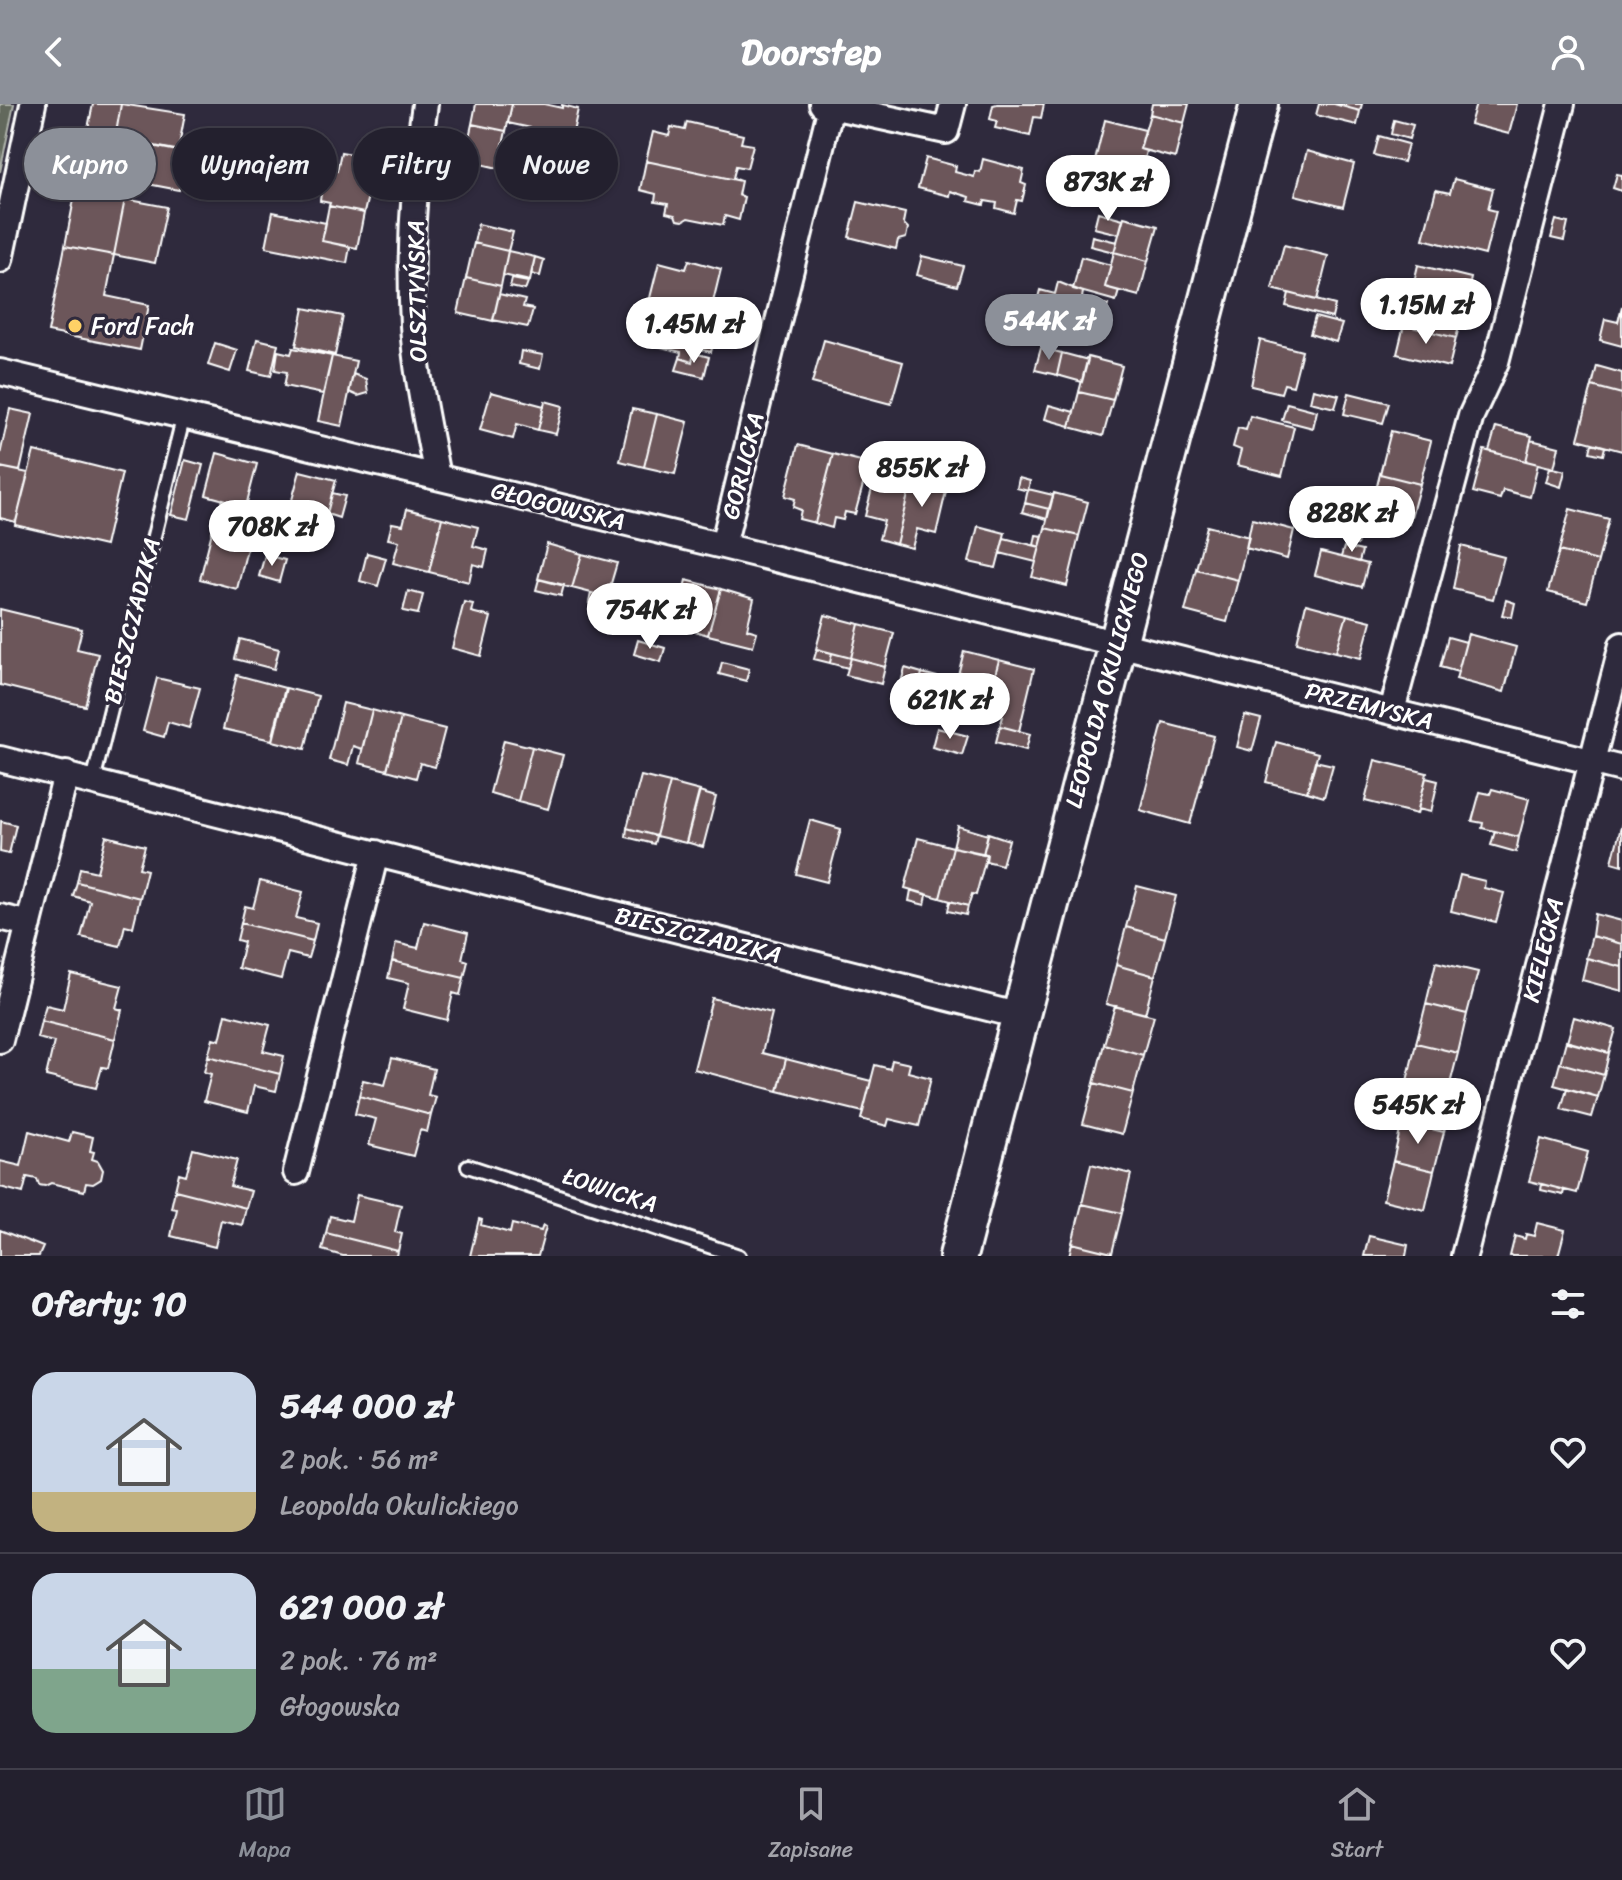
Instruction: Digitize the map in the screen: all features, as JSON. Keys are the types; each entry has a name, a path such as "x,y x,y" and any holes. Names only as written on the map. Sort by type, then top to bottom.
{"street":[{"path":"0,260 33,104"},
{"name":"OLSZTYŃSKA","path":"425,104 414,228 413,324 437,477"},
{"name":"GORLICKA","path":"723,546 827,105 946,131 953,104"},
{"name":"LEOPOLDA OKULICKIEGO","path":"958,1256 1259,104"},
{"path":"1392,711 1471,416 1496,362 1562,104"},
{"name":"GŁOGOWSKA","path":"0,372 1116,643"},
{"name":"PRZEMYSKA","path":"1116,643 1622,769"},
{"name":"KIELECKA","path":"1464,1256 1622,645"},
{"name":"BIESZCZADZKA","path":"0,759 1020,1016"},
{"path":"0,1040 66,774"},
{"path":"296,1172 376,853"},
{"path":"0,917 29,924"}],"lane":[{"name":"BIESZCZADZKA","path":"93,781 184,415"},
{"name":"ŁOWICKA","path":"468,1166 739,1256"}],"green space":[{"path":"0,104 14,104 0,172"}],"building":[{"path":"93,104 121,104 117,128 88,128"},
{"path":"121,104 185,114 182,128 172,128 172,150 156,147 156,128 117,128"},
{"path":"476,104 512,104 507,128 472,124"},
{"path":"512,104 544,104 562,108 562,105 578,109 574,128 531,128 508,123"},
{"path":"1044,104 1041,118 1034,117 1030,136 995,128 997,121 990,119 993,105"},
{"path":"1152,104 1189,104 1184,123 1150,114"},
{"path":"1319,104 1334,104 1360,111 1357,125 1316,115"},
{"path":"1334,104 1362,104 1360,111"},
{"path":"1476,104 1517,104 1509,134 1470,124"},
{"path":"1150,114 1184,123 1175,158 1140,149"},
{"path":"1105,120 1145,130 1140,149 1146,151 1140,177 1094,165"},
{"path":"1394,120 1413,125 1409,139 1391,134"},
{"path":"687,122 743,135 741,143 753,145 747,168 736,166 733,178 741,181 646,161 653,132 669,136 671,127 685,130"},
{"path":"472,124 495,129 495,167 479,164 479,128 471,128"},
{"path":"1379,136 1408,144 1403,162 1374,155"},
{"path":"156,146 172,149 172,189 156,186"},
{"path":"1307,151 1354,164 1343,207 1295,195"},
{"path":"341,152 353,154 353,200 367,200 364,213 329,206 330,203 320,201 337,200 337,171"},
{"path":"926,158 956,166 955,172 974,177 975,171 980,172 983,159 1024,170 1021,183 1026,185 1022,201 1017,200 1014,213 996,208 997,203 985,201 984,205 950,191 949,196 918,188"},
{"path":"646,161 741,181 738,195 744,197 739,220 725,216 723,225 688,218 677,220 675,215 666,213 668,204 655,202 656,194 640,190"},
{"path":"1617,174 1622,175 1622,191 1613,188"},
{"path":"1454,179 1493,189 1488,209 1496,211 1485,255 1423,239 1436,190 1450,193"},
{"path":"74,200 125,200 114,255 65,246"},
{"path":"125,200 167,207 155,263 114,255"},
{"path":"858,202 905,213 906,238 898,240 896,249 849,237"},
{"path":"329,206 364,213 357,248 322,241"},
{"path":"273,212 326,223 322,241 350,247 347,263 266,247"},
{"path":"1098,212 1123,219 1119,234 1094,228"},
{"path":"1124,217 1158,226 1148,261 1114,252"},
{"path":"1556,220 1568,223 1564,241 1551,238"},
{"path":"478,224 513,232 508,251 474,243"},
{"path":"1092,236 1117,242 1114,252 1090,246"},
{"path":"474,243 508,251 501,286 466,278"},
{"path":"1284,245 1328,256 1317,300 1272,289"},
{"path":"65,246 114,255 106,296 149,305 140,350 48,332"},
{"path":"508,251 535,257 530,281 503,275"},
{"path":"1114,252 1148,261 1139,296 1105,287"},
{"path":"922,256 963,266 957,286 917,275"},
{"path":"535,257 544,260 540,276 531,274"},
{"path":"1081,257 1111,265 1105,287 1119,291 1116,301 1073,289"},
{"path":"689,260 721,269 713,302 705,300 700,315 649,302 659,262 686,269"},
{"path":"1418,265 1471,278 1464,309 1411,295"},
{"path":"466,278 501,286 493,321 458,313"},
{"path":"512,279 528,282 525,290 510,287"},
{"path":"1058,282 1083,292 1082,298 1108,305 1103,323 1036,305 1040,290 1055,294"},
{"path":"1289,293 1335,305 1332,318 1286,306"},
{"path":"499,294 525,300 523,307 533,309 528,327 493,320"},
{"path":"1411,295 1464,309 1456,338 1404,325"},
{"path":"1036,305 1060,311 1057,322 1033,316"},
{"path":"1622,306 1622,346 1600,340 1605,319 1618,322"},
{"path":"667,307 720,321 711,352 695,348 692,362 680,358 681,352 657,346"},
{"path":"304,308 343,316 335,355 296,346"},
{"path":"1071,314 1103,323 1099,338 1067,329"},
{"path":"1315,317 1342,324 1336,342 1310,334"},
{"path":"1404,325 1456,338 1449,367 1397,354"},
{"path":"257,339 278,344 271,376 249,371"},
{"path":"824,340 903,362 891,404 812,383"},
{"path":"1260,340 1302,351 1293,386 1284,384 1281,393 1251,386"},
{"path":"215,343 237,350 230,372 208,365"},
{"path":"293,348 332,356 323,394 284,386 287,372 275,370 278,351 291,354"},
{"path":"1041,348 1062,353 1057,375 1035,370"},
{"path":"521,351 543,355 540,369 519,364"},
{"path":"694,353 709,357 704,377 676,370 680,358 692,362"},
{"path":"1062,353 1088,360 1082,382 1057,375"},
{"path":"332,356 356,361 342,426 318,421"},
{"path":"1088,357 1122,366 1113,400 1079,392"},
{"path":"1597,366 1622,373 1622,394 1592,386"},
{"path":"353,374 366,379 368,393 358,396 349,392"},
{"path":"1592,386 1622,394 1622,451 1578,439"},
{"path":"1313,389 1339,395 1335,408 1310,402"},
{"path":"491,392 544,406 538,430 517,424 513,439 480,430"},
{"path":"1079,392 1113,400 1103,436 1070,427"},
{"path":"1349,393 1389,403 1383,423 1344,414"},
{"path":"545,401 563,406 556,434 538,430"},
{"path":"1287,403 1317,411 1313,428 1282,420"},
{"path":"1049,405 1074,412 1070,426 1045,419"},
{"path":"10,409 33,414 20,471 0,467"},
{"path":"632,409 657,414 644,467 620,461"},
{"path":"657,414 688,422 675,474 644,467"},
{"path":"1250,416 1294,427 1282,476 1237,465 1241,450 1233,447 1238,428 1246,430"},
{"path":"1496,427 1532,436 1526,461 1489,451"},
{"path":"1391,431 1431,441 1420,484 1380,474"},
{"path":"1531,440 1559,447 1554,468 1526,461"},
{"path":"1592,443 1605,447 1603,455 1590,452"},
{"path":"798,445 833,454 815,523 799,519 801,510 793,507 795,499 785,496"},
{"path":"1484,450 1538,464 1530,497 1503,490 1500,499 1473,492"},
{"path":"34,451 122,473 105,546 15,525"},
{"path":"217,453 257,464 246,506 206,495"},
{"path":"833,454 869,463 855,514 845,512 843,520 834,518 832,528 815,523"},
{"path":"185,460 203,465 189,519 171,515"},
{"path":"878,465 913,474 896,544 879,539 884,521 865,516"},
{"path":"0,467 28,473 16,522 0,518"},
{"path":"1550,467 1565,471 1561,487 1546,482"},
{"path":"300,471 336,480 321,534 285,525"},
{"path":"913,474 948,483 936,534 917,529 912,548 896,544"},
{"path":"1380,474 1420,484 1409,524 1370,513"},
{"path":"1019,478 1030,481 1028,491 1017,488"},
{"path":"1028,489 1053,495 1049,509 1025,503"},
{"path":"332,493 345,496 339,518 327,514"},
{"path":"1054,493 1088,502 1079,536 1045,528"},
{"path":"223,499 244,505 240,517 219,512"},
{"path":"1328,502 1365,512 1357,545 1319,535"},
{"path":"1025,503 1049,509 1047,519 1022,512"},
{"path":"407,509 442,518 429,572 393,563 399,541 388,539 392,523 403,525"},
{"path":"1570,509 1609,519 1598,561 1559,551"},
{"path":"217,512 254,521 237,589 200,579"},
{"path":"442,518 478,527 473,546 488,550 484,567 473,564 469,582 429,572"},
{"path":"1252,519 1294,530 1287,559 1246,548"},
{"path":"978,526 1005,533 996,568 969,562"},
{"path":"1207,526 1249,537 1238,580 1196,569"},
{"path":"1045,528 1079,536 1067,586 1032,577"},
{"path":"1036,535 1043,536 1040,547 1034,545"},
{"path":"1004,538 1040,547 1036,562 1000,553"},
{"path":"547,544 582,554 572,588 538,579"},
{"path":"1461,546 1504,557 1493,599 1453,589"},
{"path":"1344,547 1362,551 1359,562 1341,557"},
{"path":"1559,551 1598,561 1587,602 1548,592"},
{"path":"1321,552 1368,564 1362,587 1315,575"},
{"path":"367,553 386,558 378,586 360,581"},
{"path":"582,554 617,563 607,597 572,588"},
{"path":"265,555 285,560 279,582 259,576"},
{"path":"1196,569 1238,580 1227,622 1185,611"},
{"path":"539,579 564,585 561,596 536,590"},
{"path":"686,580 721,589 708,635 675,625"},
{"path":"721,589 754,599 747,629 757,632 753,646 708,635"},
{"path":"408,591 423,595 418,614 403,611"},
{"path":"591,593 606,596 604,607 589,603"},
{"path":"1506,600 1515,603 1512,617 1502,615"},
{"path":"464,602 473,604 471,612 491,617 481,656 452,648"},
{"path":"648,603 664,608 657,633 641,628"},
{"path":"1306,604 1347,615 1336,652 1297,642"},
{"path":"0,609 82,629 77,649 98,654 85,706 0,685"},
{"path":"825,615 859,624 851,658 816,649"},
{"path":"1347,615 1371,621 1361,658 1336,652"},
{"path":"859,624 894,633 885,667 851,658"},
{"path":"1468,634 1516,647 1504,692 1456,679"},
{"path":"1448,637 1466,642 1458,672 1440,667"},
{"path":"240,639 279,649 274,669 235,659"},
{"path":"638,640 665,648 661,662 634,654"},
{"path":"817,649 832,653 830,663 814,659"},
{"path":"964,651 999,660 985,712 963,707 966,698 953,695"},
{"path":"832,653 851,658 848,668 830,663"},
{"path":"851,658 885,667 881,684 846,675"},
{"path":"999,660 1034,669 1019,731 1000,726 1003,717 985,712"},
{"path":"722,662 749,669 746,681 719,674"},
{"path":"905,668 922,673 911,716 893,712"},
{"path":"922,673 937,677 925,720 911,716"},
{"path":"237,675 285,688 272,740 223,729"},
{"path":"157,678 200,688 189,728 168,722 164,737 143,731"},
{"path":"286,688 318,696 305,749 273,741"},
{"path":"343,703 372,710 362,749 353,746 348,765 329,760"},
{"path":"372,710 401,718 387,770 359,763"},
{"path":"1245,715 1261,719 1252,751 1237,747"},
{"path":"401,718 445,729 435,767 420,763 416,778 387,770"},
{"path":"1163,723 1214,736 1190,824 1140,810"},
{"path":"1000,726 1030,734 1026,750 996,742"},
{"path":"937,728 968,736 962,755 932,747"},
{"path":"504,740 532,747 518,801 490,793"},
{"path":"1276,742 1318,753 1307,792 1266,782"},
{"path":"532,747 563,755 548,809 518,801"},
{"path":"1375,760 1427,773 1417,814 1365,801"},
{"path":"1315,761 1333,765 1324,797 1307,792"},
{"path":"641,776 670,783 656,836 627,828"},
{"path":"1426,778 1438,781 1431,812 1418,809"},
{"path":"670,783 700,791 686,843 656,836"},
{"path":"1492,789 1529,799 1519,837 1482,828 1483,823 1472,821 1480,792 1490,794"},
{"path":"699,792 716,797 703,847 686,842"},
{"path":"810,820 841,829 827,882 796,874"},
{"path":"1,821 16,825 9,854 0,852"},
{"path":"1622,823 1622,865 1612,862"},
{"path":"958,826 988,835 983,854 953,847"},
{"path":"627,828 656,836 654,844 626,837"},
{"path":"1495,831 1519,837 1516,852 1491,845"},
{"path":"988,833 1009,840 1002,865 986,861 987,854 983,854"},
{"path":"106,836 145,846 139,868 147,870 140,898 77,882 80,868 97,872"},
{"path":"918,838 953,847 940,898 905,888"},
{"path":"953,847 987,854 976,895 972,894 968,906 940,898"},
{"path":"1460,875 1485,881 1484,888 1504,893 1496,922 1451,911"},
{"path":"260,881 303,892 296,918 317,923 313,941 241,923 245,906 253,908"},
{"path":"77,882 140,898 133,927 125,925 120,946 81,937 90,901 73,896"},
{"path":"1137,886 1176,896 1165,938 1126,927"},
{"path":"911,890 927,895 925,905 909,901"},
{"path":"950,901 968,906 966,915 948,911"},
{"path":"1595,914 1622,921 1622,944 1592,936"},
{"path":"424,922 468,933 462,959 468,961 464,978 392,961 396,943 418,948"},
{"path":"241,923 313,941 308,958 288,953 281,979 238,968 244,942 237,940"},
{"path":"1126,927 1165,938 1155,976 1116,965"},
{"path":"1592,936 1622,944 1622,967 1586,958"},
{"path":"1587,958 1622,967 1622,991 1582,980"},
{"path":"392,961 464,978 460,995 453,993 447,1020 403,1009 409,983 388,978"},
{"path":"1436,962 1478,972 1467,1014 1426,1004"},
{"path":"1116,965 1155,976 1145,1014 1106,1004"},
{"path":"71,974 122,986 116,1008 122,1010 115,1039 41,1021 46,1005 63,1009"},
{"path":"712,998 772,1013 762,1053 786,1059 778,1091 694,1069"},
{"path":"1426,1004 1467,1014 1458,1053 1416,1043"},
{"path":"1115,1006 1154,1016 1143,1055 1104,1044"},
{"path":"226,1014 270,1025 263,1051 284,1056 280,1074 208,1056 213,1038 220,1040"},
{"path":"1574,1017 1616,1029 1609,1053 1567,1042"},
{"path":"41,1021 115,1039 108,1068 102,1067 96,1088 46,1076 54,1042 37,1038"},
{"path":"1566,1041 1609,1053 1604,1075 1560,1063"},
{"path":"1416,1043 1458,1053 1448,1092 1407,1081"},
{"path":"1104,1044 1143,1055 1133,1093 1094,1083"},
{"path":"208,1056 280,1074 276,1091 254,1086 248,1112 204,1101 211,1074 204,1072"},
{"path":"392,1058 434,1069 428,1095 436,1097 431,1115 359,1096 363,1080 385,1085"},
{"path":"786,1059 871,1081 863,1112 778,1091"},
{"path":"892,1060 910,1064 908,1072 931,1078 919,1126 889,1119 887,1126 861,1119 875,1065 890,1069"},
{"path":"1560,1063 1604,1075 1598,1097 1554,1085"},
{"path":"1094,1083 1133,1093 1122,1134 1083,1124"},
{"path":"1412,1083 1453,1093 1444,1132 1402,1122"},
{"path":"1567,1088 1598,1097 1592,1117 1561,1109"},
{"path":"359,1096 431,1115 427,1132 420,1130 413,1156 369,1145 376,1119 355,1114"},
{"path":"1402,1122 1444,1132 1434,1171 1393,1161"},
{"path":"29,1131 69,1142 72,1132 93,1137 90,1151 94,1152 92,1159 98,1161 103,1170 101,1179 93,1184 86,1183 84,1191 51,1183 39,1185 37,1179 27,1177 23,1193 0,1187 0,1161 21,1166"},
{"path":"1541,1139 1588,1152 1577,1193 1529,1181"},
{"path":"193,1149 237,1160 230,1186 251,1191 246,1208 175,1190 179,1173 186,1175"},
{"path":"1393,1161 1434,1171 1425,1210 1383,1200"},
{"path":"1091,1164 1131,1174 1122,1213 1082,1204"},
{"path":"1542,1184 1564,1190 1563,1195 1541,1190"},
{"path":"175,1190 246,1208 242,1225 221,1220 215,1247 171,1236 177,1209 171,1208"},
{"path":"357,1195 401,1205 395,1232 402,1234 398,1251 326,1233 330,1216 351,1221"},
{"path":"1082,1204 1122,1213 1112,1253 1072,1243"},
{"path":"479,1219 482,1220 481,1225 510,1233 512,1224 541,1231 543,1225 546,1227 538,1256 470,1256"},
{"path":"1537,1223 1565,1230 1558,1256 1510,1256 1515,1236 1525,1239 1526,1234 1534,1236"},
{"path":"0,1230 43,1247 39,1256 0,1256"},
{"path":"326,1233 398,1251 397,1256 343,1256 322,1250"},
{"path":"1369,1236 1408,1245 1406,1256 1364,1256"},
{"path":"1072,1243 1112,1253 1111,1256 1069,1256"}],"place":[{"name":"Ford Fach","path":"75,326"}]}
